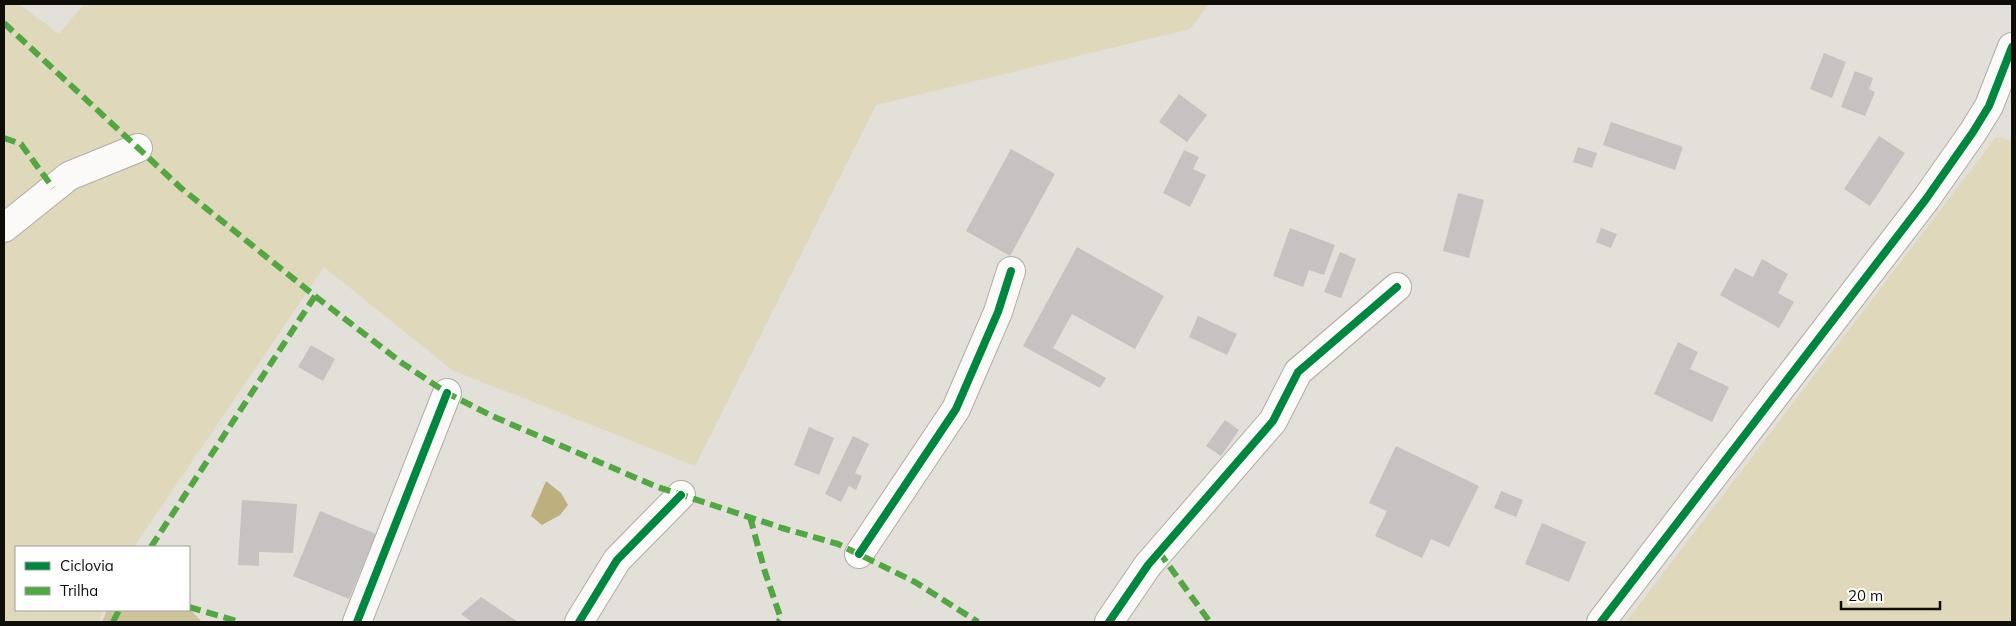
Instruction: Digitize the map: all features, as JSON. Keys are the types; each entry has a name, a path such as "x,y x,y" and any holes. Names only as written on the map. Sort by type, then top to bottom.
{"street":[{"path":"1601,622 1926,199 1989,106 2012,47"},
{"path":"4,228 69,176 138,148"},
{"path":"859,554 956,408 998,312 1011,271"},
{"path":"1109,622 1148,565 1245,456 1273,421 1298,372 1397,287"},
{"path":"357,622 447,393"},
{"path":"580,622 617,560 681,495"}],"shaded area":[{"path":"4,4 19,4 59,34 84,4 1209,4 1190,29 876,105 695,466 452,370 324,267 135,546 15,546 15,611 104,611 98,622 4,622"},
{"path":"1996,137 2012,140 2012,622 1626,622"},
{"path":"546,481 561,493 568,505 560,515 542,525 531,516"},
{"path":"190,609 202,622 102,622 107,611 190,611"}],"building":[{"path":"1824,53 1846,62 1832,98 1810,89"},
{"path":"1855,71 1873,78 1869,89 1875,92 1865,116 1841,107"},
{"path":"1179,94 1207,115 1187,142 1159,122"},
{"path":"1611,122 1683,147 1675,170 1603,145"},
{"path":"1879,136 1905,153 1870,206 1844,189"},
{"path":"1578,147 1597,153 1592,168 1573,162"},
{"path":"1011,149 1055,174 1010,256 966,231"},
{"path":"1184,150 1199,157 1193,169 1206,175 1190,207 1163,193"},
{"path":"1458,193 1484,200 1469,258 1443,251"},
{"path":"1290,228 1335,245 1324,275 1309,270 1303,287 1273,276"},
{"path":"1601,228 1617,234 1611,248 1596,242"},
{"path":"1077,247 1164,296 1135,349 1072,314 1053,348 1106,378 1100,388 1023,346"},
{"path":"1340,252 1356,259 1341,298 1324,292"},
{"path":"1762,259 1788,274 1778,293 1794,302 1779,328 1720,295 1735,268 1753,277"},
{"path":"1198,316 1237,334 1227,355 1189,337"},
{"path":"1678,342 1698,352 1690,369 1729,387 1712,422 1654,394"},
{"path":"311,345 335,359 323,381 298,367"},
{"path":"1225,420 1239,430 1221,456 1206,446"},
{"path":"809,427 834,438 819,475 794,465"},
{"path":"853,436 869,444 855,473 862,476 856,490 849,486 841,502 825,494"},
{"path":"1396,446 1479,486 1449,547 1431,539 1422,558 1375,536 1387,511 1369,503"},
{"path":"1501,491 1523,500 1516,517 1494,508"},
{"path":"242,500 297,504 293,553 259,552 259,566 238,565"},
{"path":"320,511 376,534 349,599 293,576"},
{"path":"1542,523 1586,542 1569,582 1525,564"},
{"path":"481,597 518,622 472,622 461,614"}],"marked path":[{"path":"4,23 181,188 315,296 402,363 447,393 492,416 655,486 782,528 838,544 915,582 978,622"},
{"path":"4,138 21,144 53,188"},
{"path":"152,546 315,296"},
{"path":"750,517 765,572 781,619 778,622"},
{"path":"1159,552 1210,622"},
{"path":"190,607 240,622"},
{"path":"113,622 118,611"}],"cycle path":[{"path":"1601,622 1926,199 1989,106 2012,47"},
{"path":"859,554 956,409 998,312 1011,271"},
{"path":"1109,622 1148,565 1273,421 1298,372 1397,287"},
{"path":"357,622 447,393"},
{"path":"579,622 617,560 681,495"}]}
